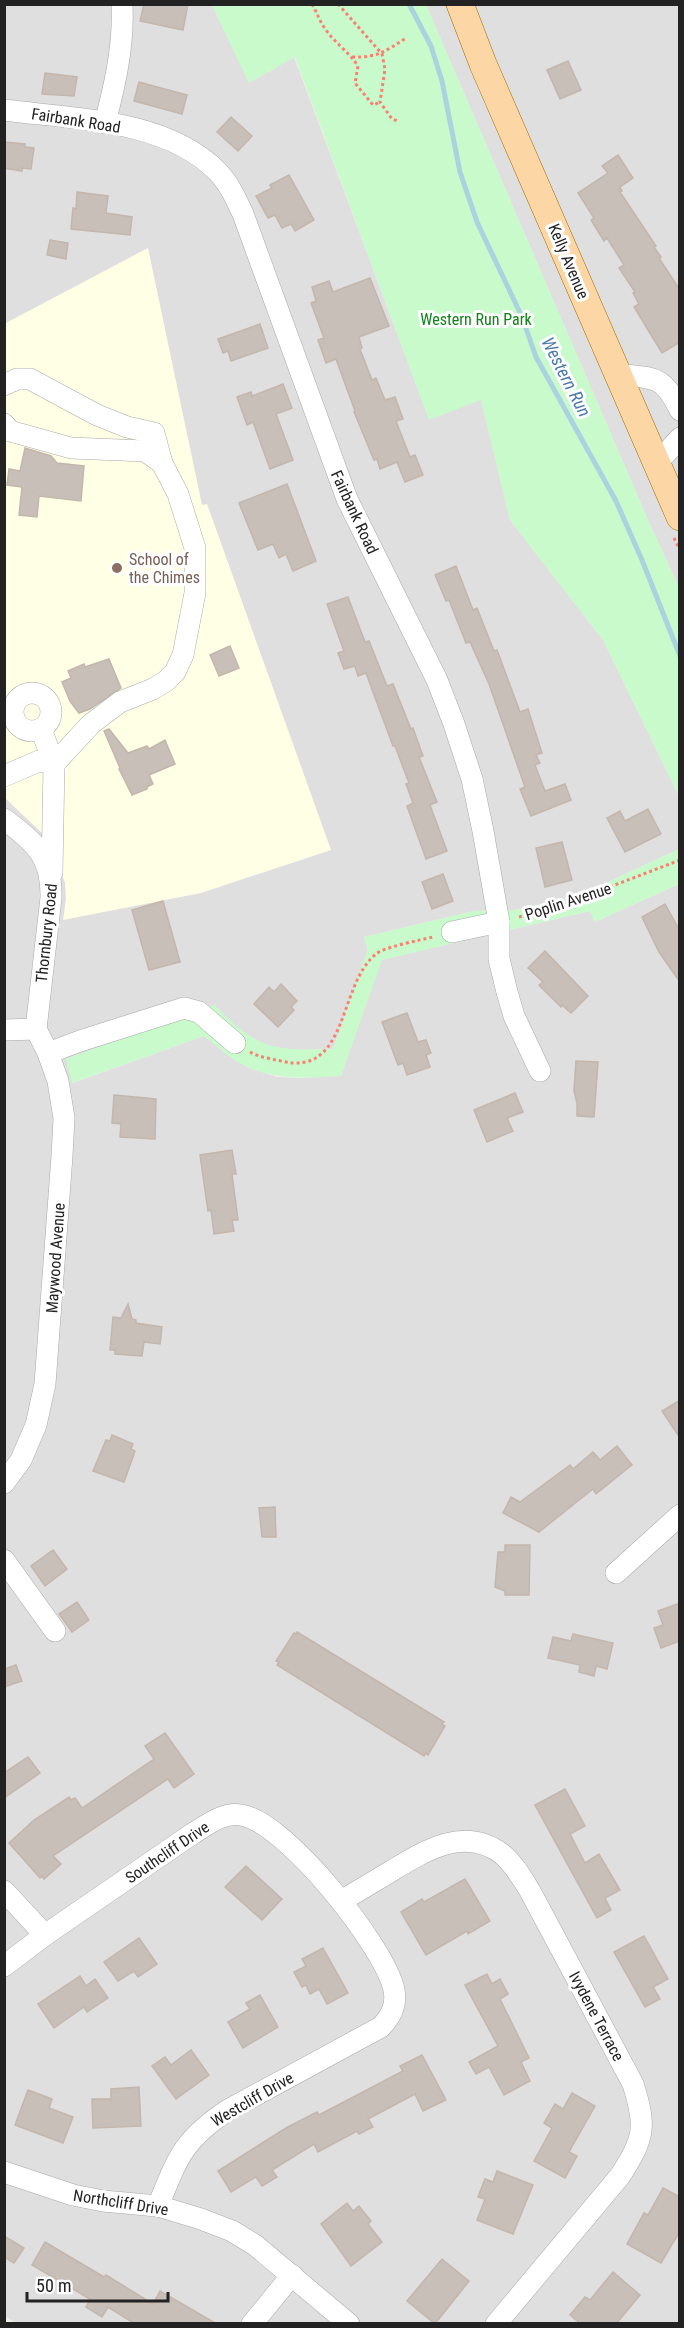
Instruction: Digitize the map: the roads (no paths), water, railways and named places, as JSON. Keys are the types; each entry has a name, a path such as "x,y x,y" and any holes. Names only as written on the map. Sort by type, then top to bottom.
{"main road":[{"name":"Kelly Avenue","path":"460,4 483,64 680,516"}],"street":[{"path":"105,123 117,76 123,22 122,4"},
{"name":"Fairbank Road","path":"4,110 105,123 159,134 199,156 218,172 231,190 243,214 346,499 437,680 454,724 472,779 499,922 499,959 507,992 514,1016 540,1071"},
{"path":"618,374 655,379 664,384 680,410"},
{"path":"4,385 17,379 30,379 97,415 127,427 154,433 162,463 178,494 195,548 195,593 183,655 175,672 153,689 120,702 91,724 54,764"},
{"path":"4,424 10,431 71,448 145,451 162,463"},
{"path":"656,464 680,438"},
{"path":"41,729 54,764 52,877"},
{"path":"4,776 39,761 54,764"},
{"name":"Thornbury Road","path":"4,819 32,841 45,859 52,877 36,1029"},
{"path":"452,932 499,922"},
{"path":"48,1053 184,1008 199,1012 235,1043"},
{"path":"4,1030 36,1029"},
{"name":"Maywood Avenue","path":"4,1483 21,1460 36,1425 45,1384 64,1118 58,1081 36,1029"},
{"path":"616,1573 680,1515"},
{"path":"4,1560 55,1631"},
{"name":"Southcliff Drive","path":"4,1966 45,1935 192,1834 229,1814 243,1815 256,1820 273,1832 310,1865 341,1901 377,1952 394,1989 395,2004 392,2015 381,2027"},
{"name":"Ivydene Terrace","path":"341,1901 427,1850 461,1841 489,1846 504,1856 518,1871 633,2084 641,2121 640,2140 633,2156 620,2176 496,2324"},
{"path":"4,1891 45,1935"},
{"name":"Westcliff Drive","path":"158,2206 179,2156 193,2137 208,2123 381,2027"},
{"name":"Northcliff Drive","path":"4,2172 73,2195 103,2201 158,2206 201,2218 232,2231 255,2245 349,2324"},
{"path":"252,2324 292,2275"}],"waterway":[{"name":"Western Run","path":"409,4 431,46 442,81 460,172 477,222 522,317 536,357 616,501 680,656"}],"place":[{"name":"School of the Chimes","path":"117,568"}],"park label":[{"name":"Western Run Park","path":"476,319"}]}
